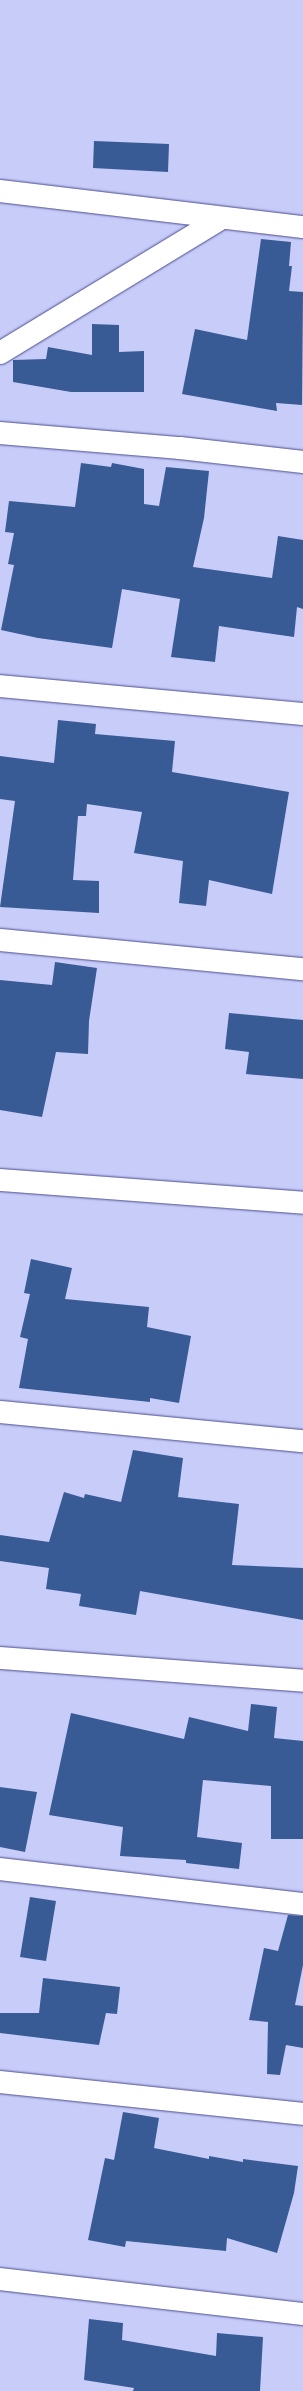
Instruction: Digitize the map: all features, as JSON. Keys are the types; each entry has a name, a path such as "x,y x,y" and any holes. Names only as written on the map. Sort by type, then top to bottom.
{"street":[{"path":"0,191 303,227"},
{"path":"0,353 222,218"},
{"path":"0,433 180,448 303,462"},
{"path":"0,686 303,714"},
{"path":"0,940 303,969"},
{"path":"0,1180 303,1203"},
{"path":"0,1412 303,1441"},
{"path":"0,1658 303,1680"},
{"path":"0,1869 303,1904"},
{"path":"0,2082 303,2114"},
{"path":"0,2279 303,2314"}],"building":[{"path":"94,141 169,144 168,172 93,168"},
{"path":"261,239 291,242 289,266 292,266 289,291 303,292 302,405 276,403 277,411 182,394 195,329 247,340"},
{"path":"92,324 119,325 119,352 144,351 144,392 71,392 13,382 13,360 46,359 48,347 92,355"},
{"path":"81,463 111,467 112,463 144,469 144,504 159,506 166,467 209,471 204,518 193,567 272,578 278,536 303,540 303,609 297,607 294,637 219,626 215,662 171,657 180,599 122,589 112,648 38,638 1,630 14,565 8,564 14,533 5,532 9,501 75,507"},
{"path":"58,720 96,724 95,734 175,741 172,772 289,792 272,894 209,880 206,906 179,903 183,861 134,853 142,812 87,804 86,816 78,816 73,880 99,881 99,913 0,907 15,801 0,799 0,756 54,763"},
{"path":"55,962 97,968 89,1021 88,1054 56,1052 42,1117 0,1110 0,980 52,985"},
{"path":"229,1013 303,1020 303,1079 246,1074 249,1052 225,1049"},
{"path":"31,1259 72,1268 65,1299 149,1307 147,1327 191,1336 179,1403 150,1398 150,1402 19,1388 28,1339 20,1337 30,1294 24,1293"},
{"path":"133,1450 183,1458 178,1497 239,1504 232,1565 303,1568 303,1620 140,1591 136,1615 79,1606 81,1594 46,1589 49,1568 0,1561 0,1535 49,1542 64,1492 84,1498 85,1494 121,1502"},
{"path":"251,1704 277,1707 274,1738 303,1741 303,1839 271,1839 271,1786 203,1780 197,1837 242,1843 239,1869 186,1863 186,1860 120,1856 123,1827 49,1815 71,1713 184,1739 189,1717 248,1731"},
{"path":"0,1787 37,1792 25,1852 0,1847"},
{"path":"30,1897 56,1901 46,1961 20,1957"},
{"path":"288,1915 303,1916 303,1965 295,2005 303,2006 303,2048 286,2045 280,2075 267,2074 268,2022 249,2020 264,1948 278,1951"},
{"path":"43,1978 120,1987 117,2014 106,2013 99,2045 0,2033 0,2013 39,2013"},
{"path":"123,2112 159,2118 154,2148 209,2159 209,2156 243,2162 243,2159 298,2166 294,2193 277,2253 227,2238 226,2251 126,2241 125,2247 88,2240 105,2158 114,2160"},
{"path":"89,2319 123,2323 122,2340 216,2356 217,2333 263,2337 260,2391 133,2391 134,2388 84,2380"}]}
